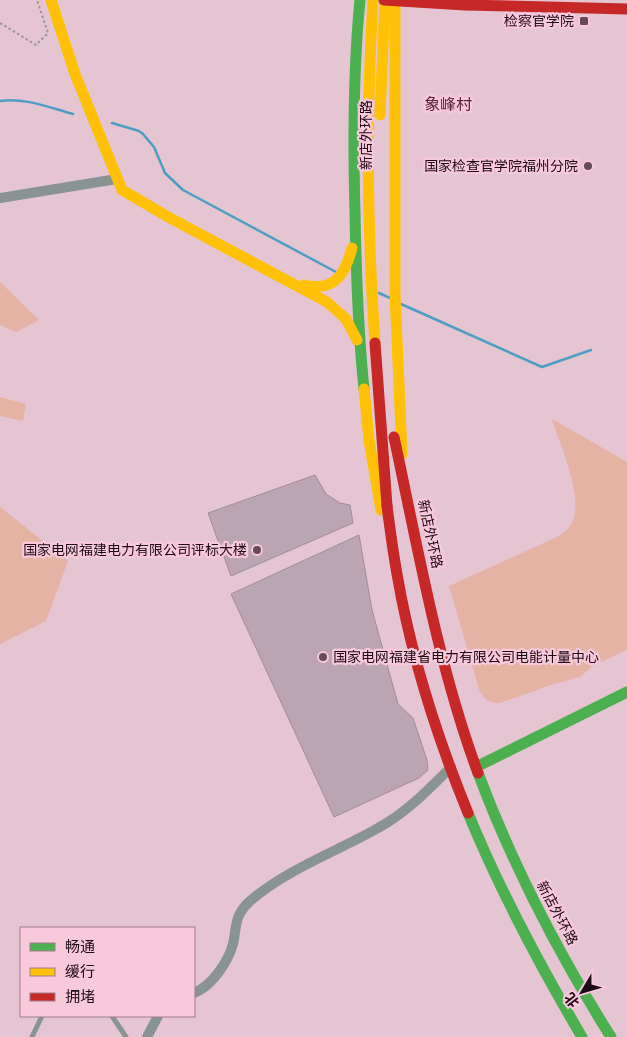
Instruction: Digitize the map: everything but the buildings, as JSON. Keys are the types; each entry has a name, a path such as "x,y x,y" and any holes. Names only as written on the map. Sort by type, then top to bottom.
{"main road":[{"path":"51,0 75,74 122,190 328,303 340,311 348,321 360,348"},
{"path":"360,0 353,86 360,348 375,482 392,552"},
{"name":"新店外环路","path":"373,0 369,55 368,122 372,301 387,506 392,552 400,592 420,671 451,767 473,826 508,902 550,982 582,1037"},
{"path":"404,480 395,312 390,0 465,6 627,9"},
{"name":"新店外环路","path":"380,132 390,0"},
{"path":"265,268 276,271 311,288 322,288 337,280 345,270 356,235"},
{"name":"新店外环路","path":"382,269 388,385 394,437 431,611 476,767 498,823 536,906 584,994 611,1037"},
{"path":"476,767 627,692"}],"street":[{"path":"0,198 117,179"},
{"path":"195,992 205,987 215,977 230,951 238,916 249,902 280,880 385,824 428,790 451,767"},
{"path":"148,1036 158,1017"}],"lane":[{"path":"32,1037 42,1017"},
{"path":"113,1017 126,1037"}],"path":[{"path":"0,23 36,45 48,33 38,0"}],"shaded area":[{"path":"0,282 39,320 16,332 0,325"},
{"path":"0,397 26,404 23,421 0,416"},
{"path":"552,419 627,462 627,650 594,665 580,677 500,703 493,702 487,700 479,689 449,586 557,537 572,523 575,510 573,484"},
{"path":"0,507 68,561 46,621 0,644"}],"waterway":[{"path":"0,101 18,100 73,114"},
{"path":"112,123 143,134 154,147 165,173 183,190 336,272"},
{"path":"379,293 390,298"},
{"path":"401,304 542,367 591,350"}],"traffic: fast":[{"path":"360,0 354,106 354,159 356,256 364,389"},
{"path":"476,767 627,692"},
{"path":"478,773 521,875 555,941 611,1037"},
{"path":"468,813 493,871 521,927 582,1037"}],"traffic: slow":[{"path":"51,0 75,74 122,190 170,218 327,302 346,319 357,340"},
{"path":"373,0 368,172 375,343"},
{"path":"395,0 395,294 402,454"},
{"path":"380,115 385,1"},
{"path":"304,285 323,286 337,279 346,266 352,248"},
{"path":"364,389 369,440 381,510"}],"traffic: jam":[{"path":"384,0 465,5 627,9"},
{"path":"375,343 387,506"},
{"path":"394,437 440,649 451,691 478,773"},
{"path":"387,506 394,557 417,666 446,755 468,813"}],"place":[{"name":"检察官学院","path":"584,21"},
{"name":"国家检查官学院福州分院","path":"588,166"},
{"name":"国家电网福建电力有限公司评标大楼","path":"257,550"},
{"name":"国家电网福建省电力有限公司电能计量中心","path":"323,657"}],"district":[{"name":"象峰村","path":"448,105"}]}
